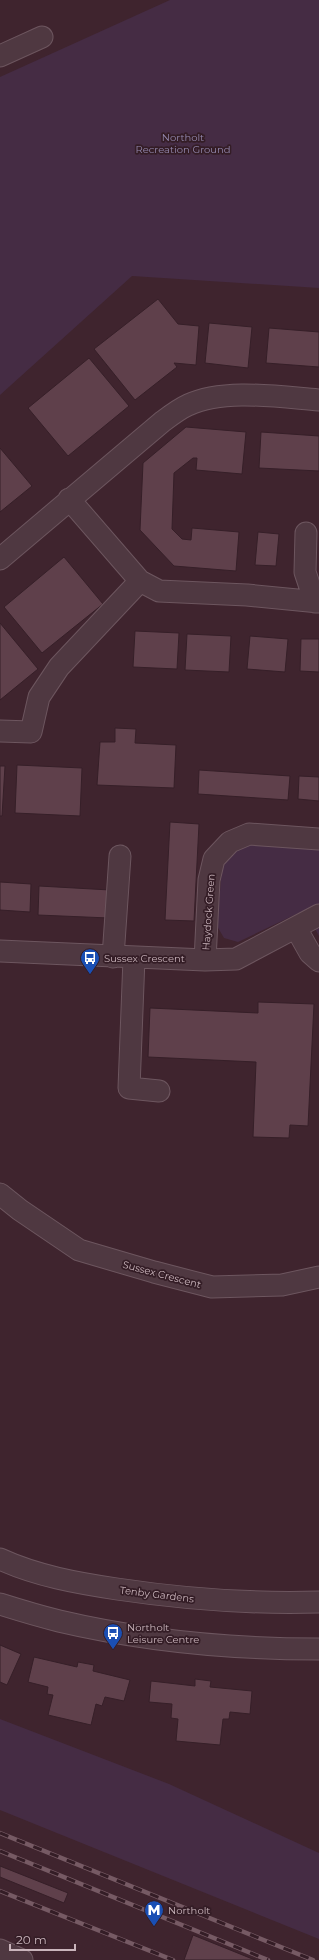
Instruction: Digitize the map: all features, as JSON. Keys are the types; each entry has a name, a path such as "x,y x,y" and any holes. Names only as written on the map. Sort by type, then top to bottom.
{"street":[{"path":"0,56 42,37"},
{"path":"0,559 69,499 162,422 188,405 218,396 262,396 319,400"},
{"path":"69,499 140,581 159,591 246,595 317,602 305,572 306,533"},
{"path":"0,731 31,732 38,697 59,667 140,581"},
{"name":"Haydock Green","path":"205,960 209,880 214,859 230,842 249,834 319,838"},
{"path":"113,957 120,856"},
{"path":"0,951 134,958 205,960 236,959 319,915"},
{"path":"296,928 310,953 319,961"},
{"path":"134,958 129,1088 159,1091"},
{"name":"Sussex Crescent","path":"0,1194 20,1210 79,1250 183,1280 212,1287 282,1285 319,1277"},
{"name":"Tenby Gardens","path":"0,1559 16,1566 76,1582 153,1594 227,1601 319,1602"},
{"path":"0,1604 58,1621 125,1634 215,1645 319,1649"},
{"path":"0,1950 22,1960"}],"green space":[{"name":"Northolt Recreation Ground","path":"170,0 319,0 319,288 132,276 0,395 0,77"},
{"path":"253,842 319,846 319,936 305,910 238,942 224,938 217,926 222,868 233,852"},
{"path":"0,1719 169,1784 319,1853 319,1939 0,1810"}],"building":[{"path":"158,299 178,324 199,326 196,365 174,363 177,367 135,400 94,349"},
{"path":"209,323 252,327 248,368 205,363"},
{"path":"269,328 319,332 319,367 266,363"},
{"path":"89,358 129,406 68,456 28,408"},
{"path":"186,427 246,432 242,474 196,470 197,458 193,458 174,473 172,529 182,539 191,540 192,528 239,532 236,571 174,566 140,530 143,463"},
{"path":"261,432 319,436 319,471 259,468"},
{"path":"0,448 32,486 0,512"},
{"path":"258,532 279,534 276,566 255,565"},
{"path":"64,557 103,604 42,653 4,607"},
{"path":"0,623 38,669 0,700"},
{"path":"135,631 179,633 177,669 133,667"},
{"path":"187,634 231,636 229,672 185,670"},
{"path":"250,636 288,639 285,672 247,669"},
{"path":"301,639 319,639 319,672 300,671"},
{"path":"115,728 136,729 135,743 176,745 174,788 97,785 100,742 115,742"},
{"path":"17,765 82,768 80,816 15,813"},
{"path":"0,766 5,766 2,816 0,816"},
{"path":"199,770 290,776 288,800 198,794"},
{"path":"299,776 319,777 319,801 298,799"},
{"path":"170,822 199,824 194,921 165,920"},
{"path":"0,882 31,884 30,912 0,910"},
{"path":"39,886 110,890 109,918 38,915"},
{"path":"258,1002 314,1004 308,1126 290,1125 289,1138 253,1137 256,1062 148,1057 150,1008 258,1013"},
{"path":"0,1645 21,1654 7,1685 0,1682"},
{"path":"34,1657 77,1667 78,1662 94,1665 93,1671 130,1680 124,1701 105,1697 102,1706 96,1704 91,1725 48,1715 53,1695 47,1694 48,1687 28,1682"},
{"path":"195,1679 211,1681 210,1687 252,1691 250,1714 230,1712 229,1719 223,1719 220,1745 176,1741 178,1719 171,1718 172,1704 149,1702 151,1681 195,1686"},
{"path":"0,1866 68,1893 64,1903 0,1877"},
{"path":"193,1935 255,1960 184,1960"}],"railway":[{"path":"0,1833 313,1960"},
{"path":"0,1851 268,1960"},
{"path":"0,1891 173,1960"}],"place":[{"name":"Sussex Crescent","path":"90,975"},
{"name":"Northolt Leisure Centre","path":"113,1650"},
{"name":"Northolt","path":"154,1927"}]}
